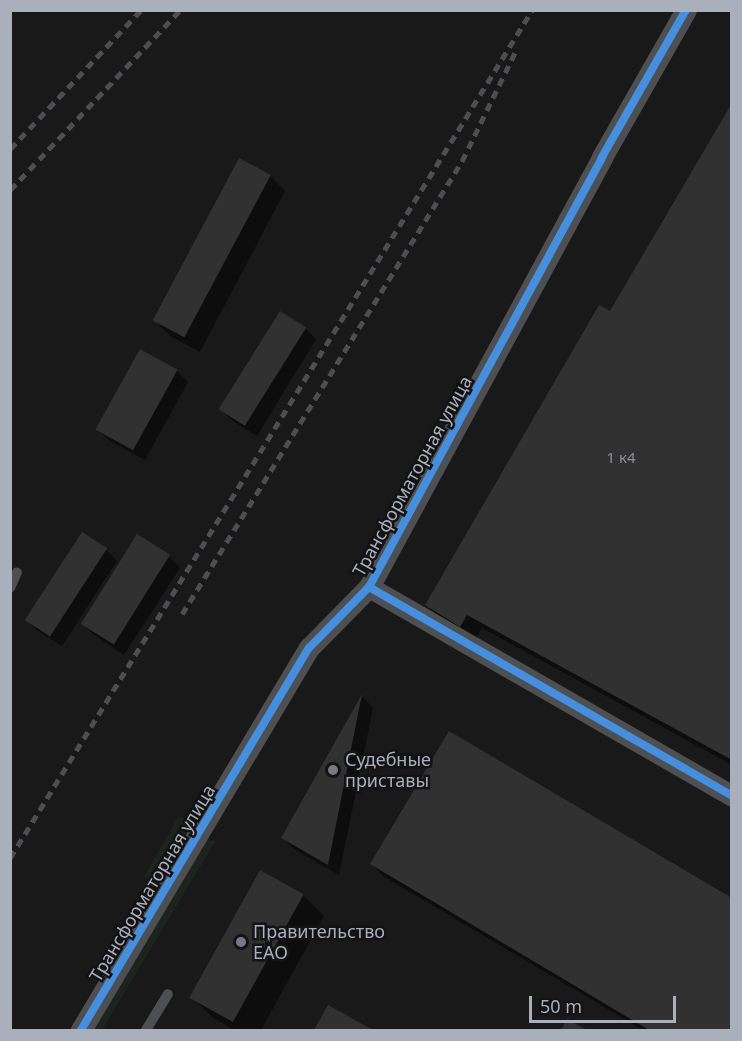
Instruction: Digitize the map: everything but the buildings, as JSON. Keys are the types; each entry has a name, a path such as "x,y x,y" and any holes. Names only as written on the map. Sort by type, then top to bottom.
{"street":[{"name":"Трансформаторная улица","path":"81,1030 309,648 369,587 602,157 686,10"},
{"path":"369,587 732,796"}],"lane":[{"path":"10,588 18,572"},
{"path":"146,1030 168,994"}],"shaded area":[{"path":"179,816 191,823 156,884 144,877"},
{"path":"216,840 102,1030 96,1030 94,1028 203,842"}],"railway":[{"path":"10,149 141,10"},
{"path":"10,190 180,10"},
{"path":"10,858 532,10"},
{"path":"182,614 462,161 517,48"}],"cycle path":[{"path":"81,1030 309,648 369,587 602,157 686,10"},
{"path":"369,587 732,796"}],"place":[{"name":"Судебные приставы","path":"333,770"},
{"name":"Правительство ЕАО","path":"241,942"}]}
